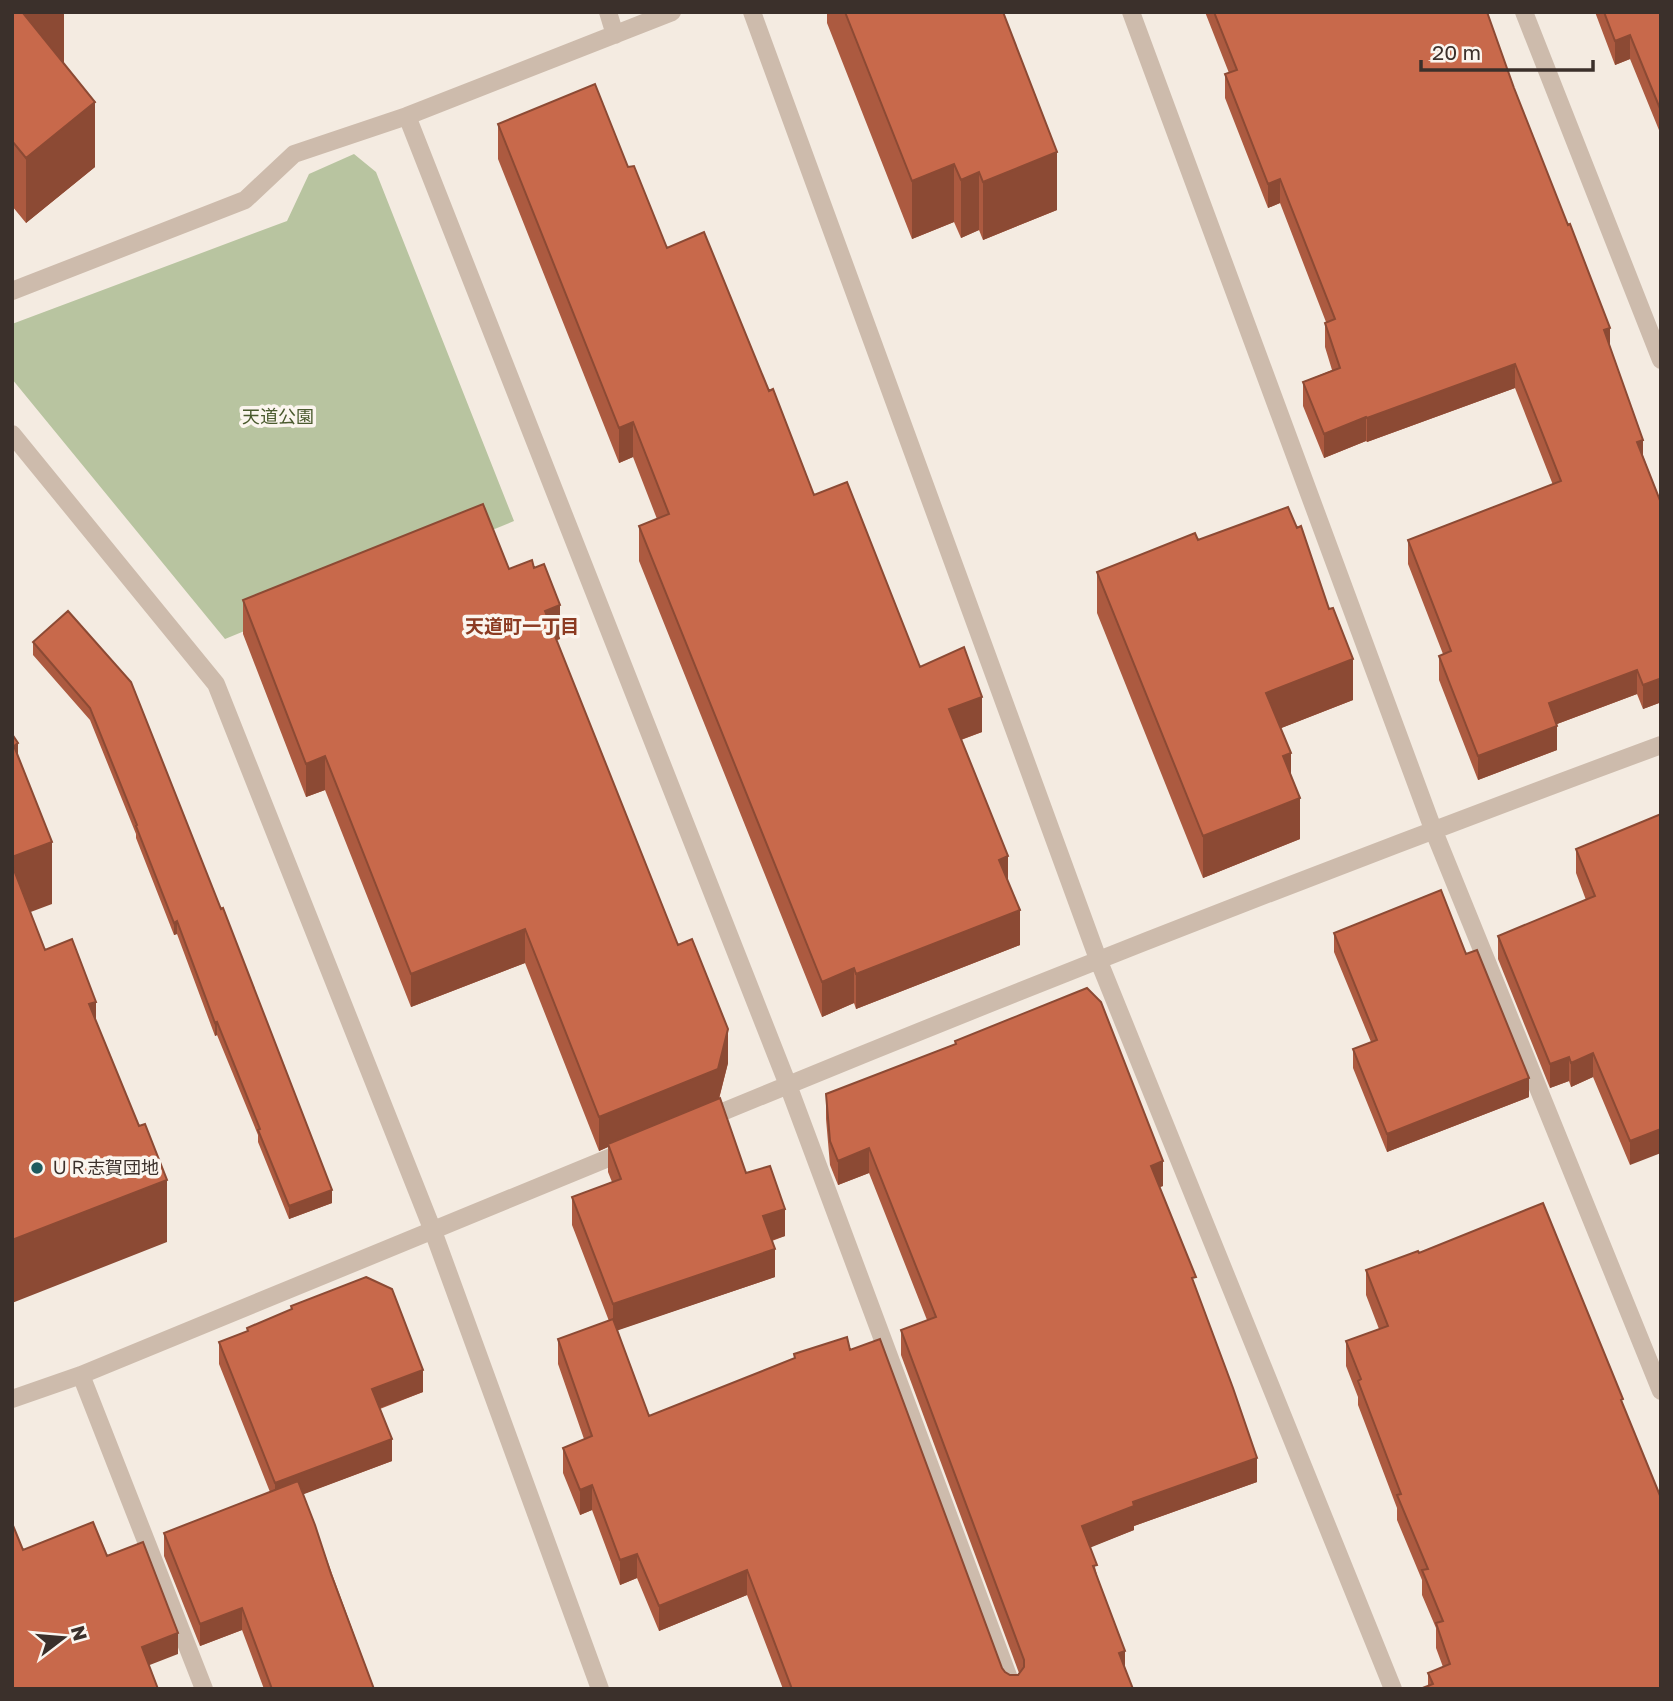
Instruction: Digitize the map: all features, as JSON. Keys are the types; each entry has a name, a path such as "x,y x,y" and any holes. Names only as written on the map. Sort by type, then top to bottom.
{"street":[{"path":"608,12 615,35"},
{"path":"12,291 245,200 294,154 407,116 672,12"},
{"path":"752,12 1098,959 1393,1689"},
{"path":"1131,12 1433,829 1661,1391"},
{"path":"1524,12 1661,360"},
{"path":"407,116 788,1085 1013,1689"},
{"path":"12,434 216,684 433,1231 600,1689"},
{"path":"687,1126 1098,959 1433,829 1661,745"},
{"path":"12,1399 81,1375 649,1142"},
{"path":"81,1375 204,1689"}],"green space":[{"name":"天道公園","path":"354,154 376,172 514,521 225,639 12,379 12,324 287,221 309,174"}],"building":[{"path":"12,12 24,12 95,102 26,158 12,141"},
{"path":"845,12 1003,12 1057,152 983,182 979,172 961,180 954,164 912,181"},
{"path":"1214,12 1487,12 1514,88 1610,328 1604,330 1643,440 1637,442 1661,503 1661,684 1659,679 1643,685 1637,670 1549,703 1557,726 1478,756 1439,656 1451,651 1408,540 1561,481 1515,364 1324,434 1303,382 1340,368 1325,323 1335,319 1280,179 1268,184 1225,74 1237,70"},
{"path":"1604,12 1661,12 1661,111 1630,35 1615,41"},
{"path":"595,84 628,167 634,166 667,248 704,232 769,391 773,389 814,495 847,482 920,667 964,647 982,697 949,709 1008,856 999,860 1020,910 856,974 854,968 822,982 639,526 669,514 633,422 619,428 498,124"},
{"path":"483,504 509,569 532,560 534,568 544,564 560,605 545,611 678,945 692,939 728,1029 718,1069 599,1117 525,929 411,974 325,756 306,764 243,600"},
{"path":"1288,507 1297,528 1301,526 1329,609 1333,608 1353,659 1266,693 1291,753 1283,756 1300,798 1203,836 1097,572 1195,533 1198,540"},
{"path":"68,611 131,682 221,909 223,908 332,1190 289,1206 90,708 33,642"},
{"path":"12,734 18,743 14,746 52,842 12,857"},
{"path":"1661,814 1661,1129 1630,1141 1593,1053 1571,1063 1569,1057 1550,1064 1498,936 1595,896 1576,849"},
{"path":"12,865 45,950 72,939 96,1002 89,1004 139,1126 145,1124 167,1180 12,1240"},
{"path":"1441,890 1466,954 1477,950 1529,1078 1387,1134 1353,1049 1377,1040 1334,933"},
{"path":"1087,988 1101,1002 1163,1161 1151,1166 1196,1277 1192,1278 1257,1458 1133,1502 1134,1506 1082,1526 1097,1565 1093,1566 1125,1651 1119,1653 1133,1689 792,1689 747,1570 659,1606 637,1554 620,1560 592,1485 580,1490 563,1448 592,1436 558,1339 613,1319 649,1416 795,1358 794,1354 847,1337 850,1350 880,1339 1002,1668 1010,1675 1018,1675 1024,1667 1024,1660 901,1330 936,1317 869,1148 838,1161 830,1141 826,1094 956,1044 955,1041"},
{"path":"720,1098 746,1173 770,1166 785,1209 763,1216 775,1249 613,1304 572,1197 621,1179 608,1144"},
{"path":"1543,1203 1661,1498 1661,1689 1420,1689 1433,1684 1428,1673 1450,1664 1436,1623 1443,1621 1422,1570 1428,1569 1397,1495 1401,1494 1358,1381 1361,1379 1346,1341 1388,1326 1366,1270 1418,1251 1419,1253"},
{"path":"366,1277 392,1289 423,1370 372,1389 392,1439 275,1483 219,1342 292,1309 291,1306"},
{"path":"298,1481 374,1689 272,1689 242,1608 200,1624 164,1533"},
{"path":"93,1522 107,1556 143,1542 178,1633 142,1647 158,1689 12,1689 12,1523 23,1550"}],"place":[{"name":"ＵＲ志賀団地","path":"37,1168"}],"district":[{"name":"天道町一丁目","path":"522,626"}]}
